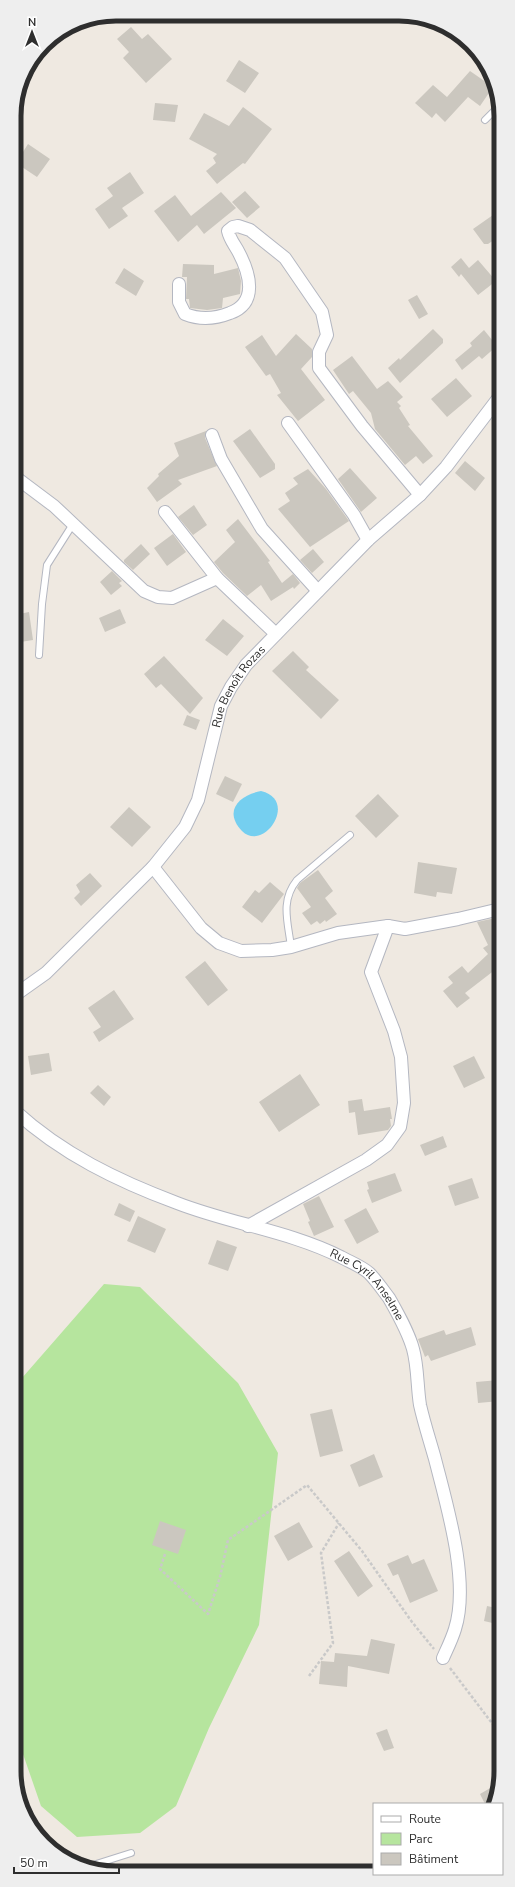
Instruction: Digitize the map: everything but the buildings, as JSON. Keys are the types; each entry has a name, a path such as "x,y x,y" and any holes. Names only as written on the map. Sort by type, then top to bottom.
{"street":[{"path":"179,284 179,302 185,314 196,318 218,318 238,311 245,303 250,292 246,268 230,239 228,231 233,227 238,226 250,230 285,258 322,312 327,335 319,352 319,368 362,426 420,495"},
{"name":"Rue Benoît Rozas","path":"21,991 46,973 153,867 185,827 198,800 221,706 231,687 246,665 368,540 420,495 446,467 494,404"},
{"path":"288,423 354,515 368,540"},
{"path":"212,435 221,459 262,529 318,591"},
{"path":"21,481 54,506 144,591 158,597 172,598 217,578"},
{"path":"165,512 217,578 276,634"},
{"path":"153,867 201,928 219,943 241,951 272,950 291,947 338,933 388,926 405,929 494,910"},
{"path":"248,1226 366,1160 387,1145 400,1127 404,1103 402,1057 394,1031 371,972 388,926"},
{"name":"Rue Cyril Anselme","path":"21,1116 59,1147 128,1184 179,1204 248,1226 310,1243 356,1265 368,1273 377,1283 388,1298 406,1330 413,1349 420,1402 446,1500 457,1567 458,1612 455,1628 443,1658"}],"lane":[{"path":"485,120 494,111"},
{"path":"40,655 42,604 47,565 73,524"},
{"path":"291,947 287,915 287,898 290,889 297,880 350,835"},
{"path":"95,1863 131,1853"}],"path":[{"path":"165,1554 160,1569 208,1614 220,1577 228,1540 307,1485 362,1550 412,1622 443,1658 494,1726"},
{"path":"309,1676 332,1643 321,1553 339,1523"}],"green space":[{"path":"104,1284 140,1287 238,1383 278,1453 259,1625 209,1728 176,1806 140,1833 77,1837 41,1806 21,1748 21,1379"}],"water":[{"path":"261,791 272,796 277,804 277,813 274,823 268,830 260,835 251,836 242,831 236,824 234,811 240,800 253,793"}]}
